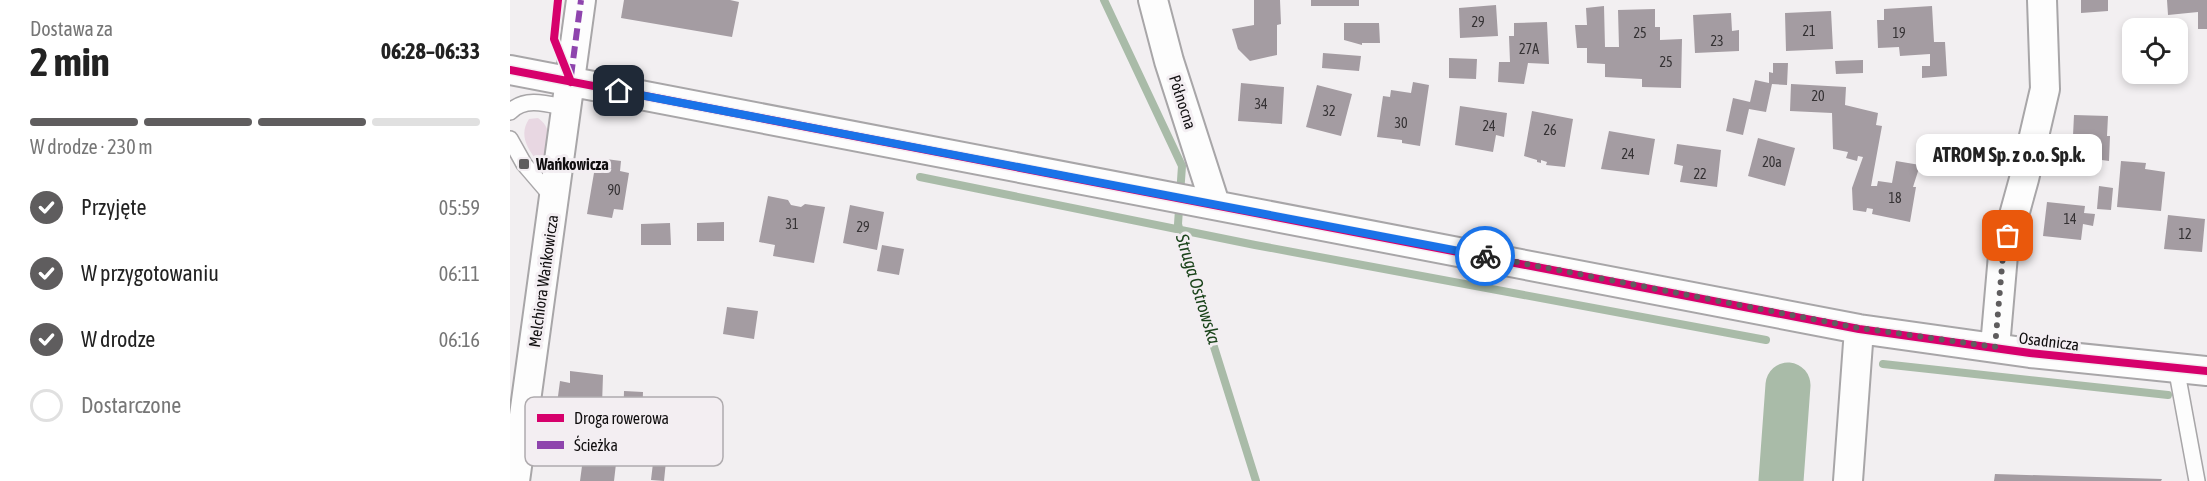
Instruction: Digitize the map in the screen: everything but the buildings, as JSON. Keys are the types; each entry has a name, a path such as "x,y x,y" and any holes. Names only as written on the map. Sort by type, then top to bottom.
{"street":[{"name":"Melchiora Wańkowicza","path":"527,397 581,0"},
{"name":"Północna","path":"1153,0 1169,62 1215,204"},
{"path":"1995,347 2003,255 2045,89 2042,0"},
{"name":"Osadnicza","path":"510,70 569,95 1215,204 1859,328 2030,353 2207,371"},
{"path":"1848,481 1859,328"},
{"name":"Melchiora Wańkowicza","path":"515,481 525,409"}],"lane":[{"path":"510,112 521,104 569,95"},
{"path":"510,139 524,164 554,199"},
{"path":"2176,368 2197,481"}],"shaded area":[{"path":"538,118 544,123 549,135 545,171 531,153 524,133 529,119"}],"waterway":[{"name":"Struga Ostrowska","path":"1104,0 1182,166 1178,224 1189,267 1256,481"},
{"path":"920,177 1255,245 1766,340"},
{"path":"1883,364 2168,395"},
{"name":"Struga Ostrowska","path":"1781,481 1788,385"}],"marked path":[{"path":"571,76 581,0"}],"cycle path":[{"path":"558,0 554,39 571,82"},
{"path":"510,70 1859,329 2030,353 2207,371"}],"way so far":[{"path":"1485,256 1859,328 1995,347 2003,255 2008,236"}],"place":[{"name":"Wańkowicza","path":"524,164"},
{"name":"ATROM Sp. z o.o. Sp.k.","path":"2008,236"}],"route":[{"path":"619,91 1485,256"}]}
